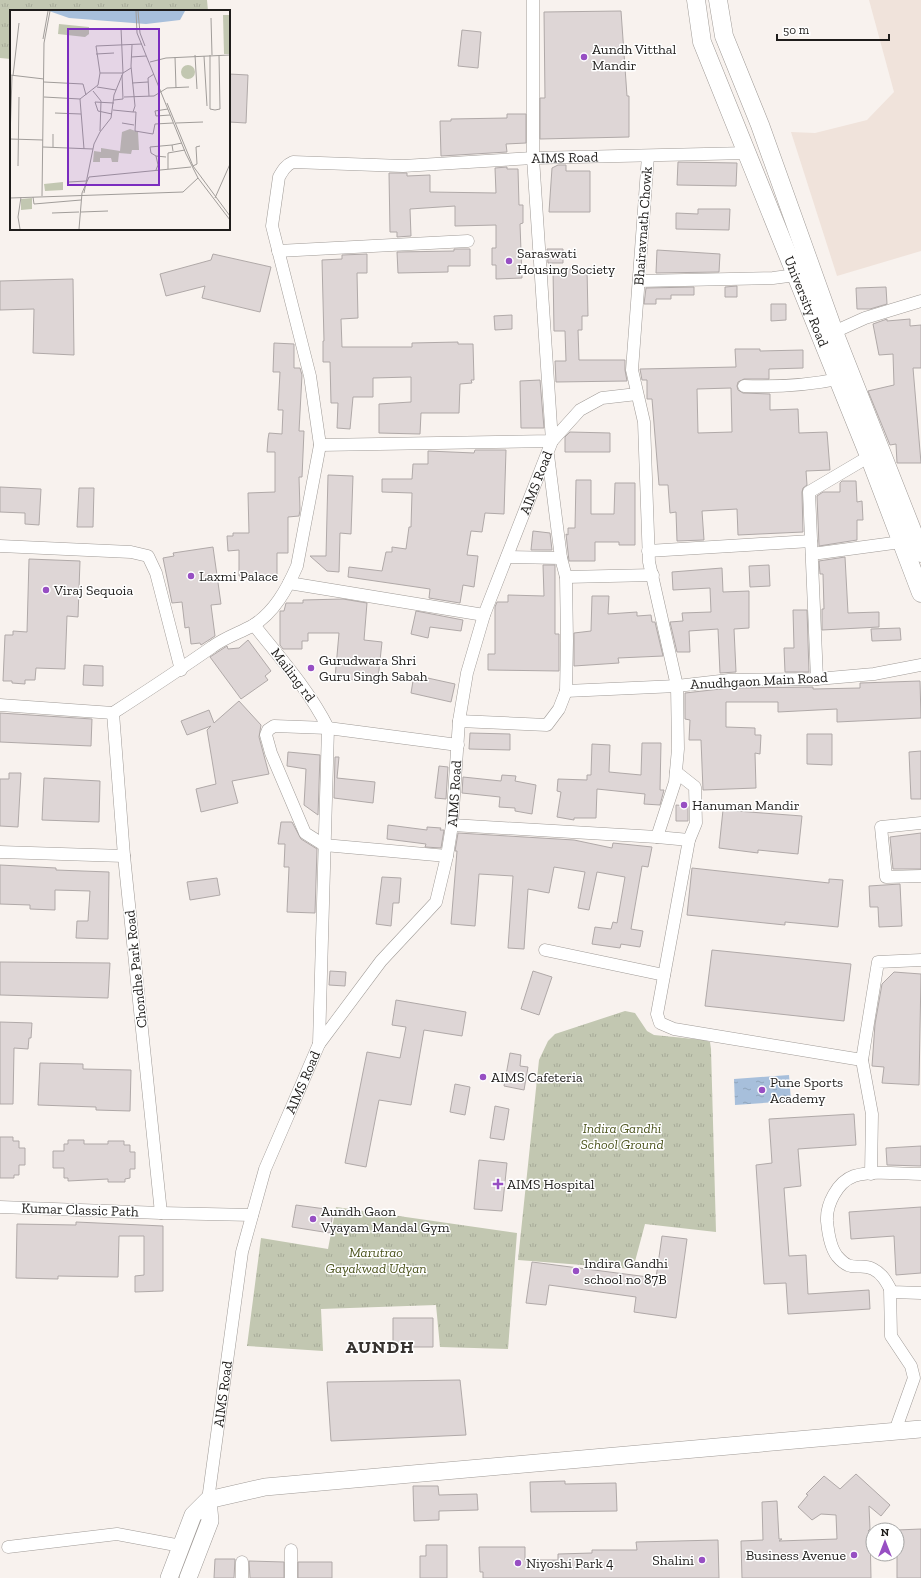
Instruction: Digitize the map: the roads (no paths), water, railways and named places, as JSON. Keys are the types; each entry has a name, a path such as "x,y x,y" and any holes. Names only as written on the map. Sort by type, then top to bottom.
{"main road":[{"name":"University Road","path":"696,4 702,42 838,379 921,553"},
{"name":"University Road","path":"719,4 724,36 769,151 834,332 901,542 921,593"},
{"path":"748,153 769,151"}],"street":[{"path":"0,705 113,713 181,670 213,646 254,625 274,607 289,583 297,566 320,445 310,376 272,226 279,177 287,165 293,162 403,166 533,158 533,0"},
{"name":"Bhairavnath Chowk","path":"637,394 632,370 648,156 748,153"},
{"name":"AIMS Road","path":"188,1578 210,1521 208,1500 242,1252 265,1169 319,1044 381,961 436,902 447,856 452,825 459,721 467,673 484,615 552,441 533,158 648,156"},
{"path":"278,251 468,242"},
{"path":"638,281 765,278 796,275"},
{"path":"834,332 865,318 921,301"},
{"path":"744,386 809,385 838,379"},
{"path":"320,445 552,441 580,410 602,398 637,394"},
{"name":"Anudhgaon Main Road","path":"637,394 644,422 649,562 677,686 729,680 817,679 874,674 921,665"},
{"path":"459,721 547,725 560,709 566,691 568,641 566,577 561,558 547,453"},
{"path":"817,679 809,492 874,454"},
{"path":"648,551 811,541"},
{"path":"812,554 901,542"},
{"path":"0,546 131,552 148,556 156,573 181,670"},
{"path":"507,557 561,558"},
{"path":"566,577 653,575"},
{"path":"289,583 484,615"},
{"name":"Mailing rd","path":"254,625 300,683 319,710 328,728"},
{"path":"566,691 677,686 678,749 675,782 657,837"},
{"name":"Chondhe Park Road","path":"113,713 124,856 161,1214"},
{"path":"447,856 324,845 305,832 271,753 266,735 268,730 274,726 328,728 458,745"},
{"path":"319,1044 328,728"},
{"path":"676,772 695,788 696,823 689,840 664,975 657,1014 660,1023 674,1029 862,1060"},
{"path":"921,823 881,827 886,877 921,876"},
{"path":"452,825 689,840"},
{"path":"0,852 124,856"},
{"path":"545,950 664,975"},
{"path":"871,1174 872,1114 862,1060 878,962 921,960"},
{"path":"895,1431 914,1378 911,1366 891,1336 890,1289 885,1279 872,1268 850,1267 837,1255 828,1236 827,1216 832,1197 839,1187 852,1177 871,1174 921,1174"},
{"name":"Kumar Classic Path","path":"0,1207 161,1214"},
{"path":"161,1214 252,1215"},
{"path":"890,1289 892,1292 921,1293"},
{"path":"169,1578 193,1515 208,1500 265,1487 921,1429"},
{"path":"8,1547 117,1534 181,1546"},
{"path":"291,1550 291,1578"},
{"path":"242,1562 242,1578"}],"water":[{"name":"Pune Sports Academy","path":"789,1075 791,1101 735,1105 734,1079"}],"place":[{"name":"Aundh Vitthal Mandir","path":"584,57"},
{"name":"Saraswati Housing Society","path":"509,261"},
{"name":"Laxmi Palace","path":"191,576"},
{"name":"Viraj Sequoia","path":"46,590"},
{"name":"Gurudwara Shri Guru Singh Sabah","path":"311,668"},
{"name":"Hanuman Mandir","path":"684,805"},
{"name":"AIMS Cafeteria","path":"483,1077"},
{"name":"Pune Sports Academy","path":"762,1090"},
{"name":"AIMS Hospital","path":"498,1184"},
{"name":"Aundh Gaon Vyayam Mandal Gym","path":"313,1219"},
{"name":"Indira Gandhi school no 87B","path":"576,1271"},
{"name":"Business Avenue","path":"854,1555"},
{"name":"Shalini","path":"702,1560"},
{"name":"Niyoshi Park 4","path":"518,1563"}],"district":[{"name":"AUNDH","path":"380,1347"}],"park label":[{"name":"Indira Gandhi School Ground","path":"622,1136"},
{"name":"Marutrao Gayakwad Udyan","path":"376,1260"}]}
